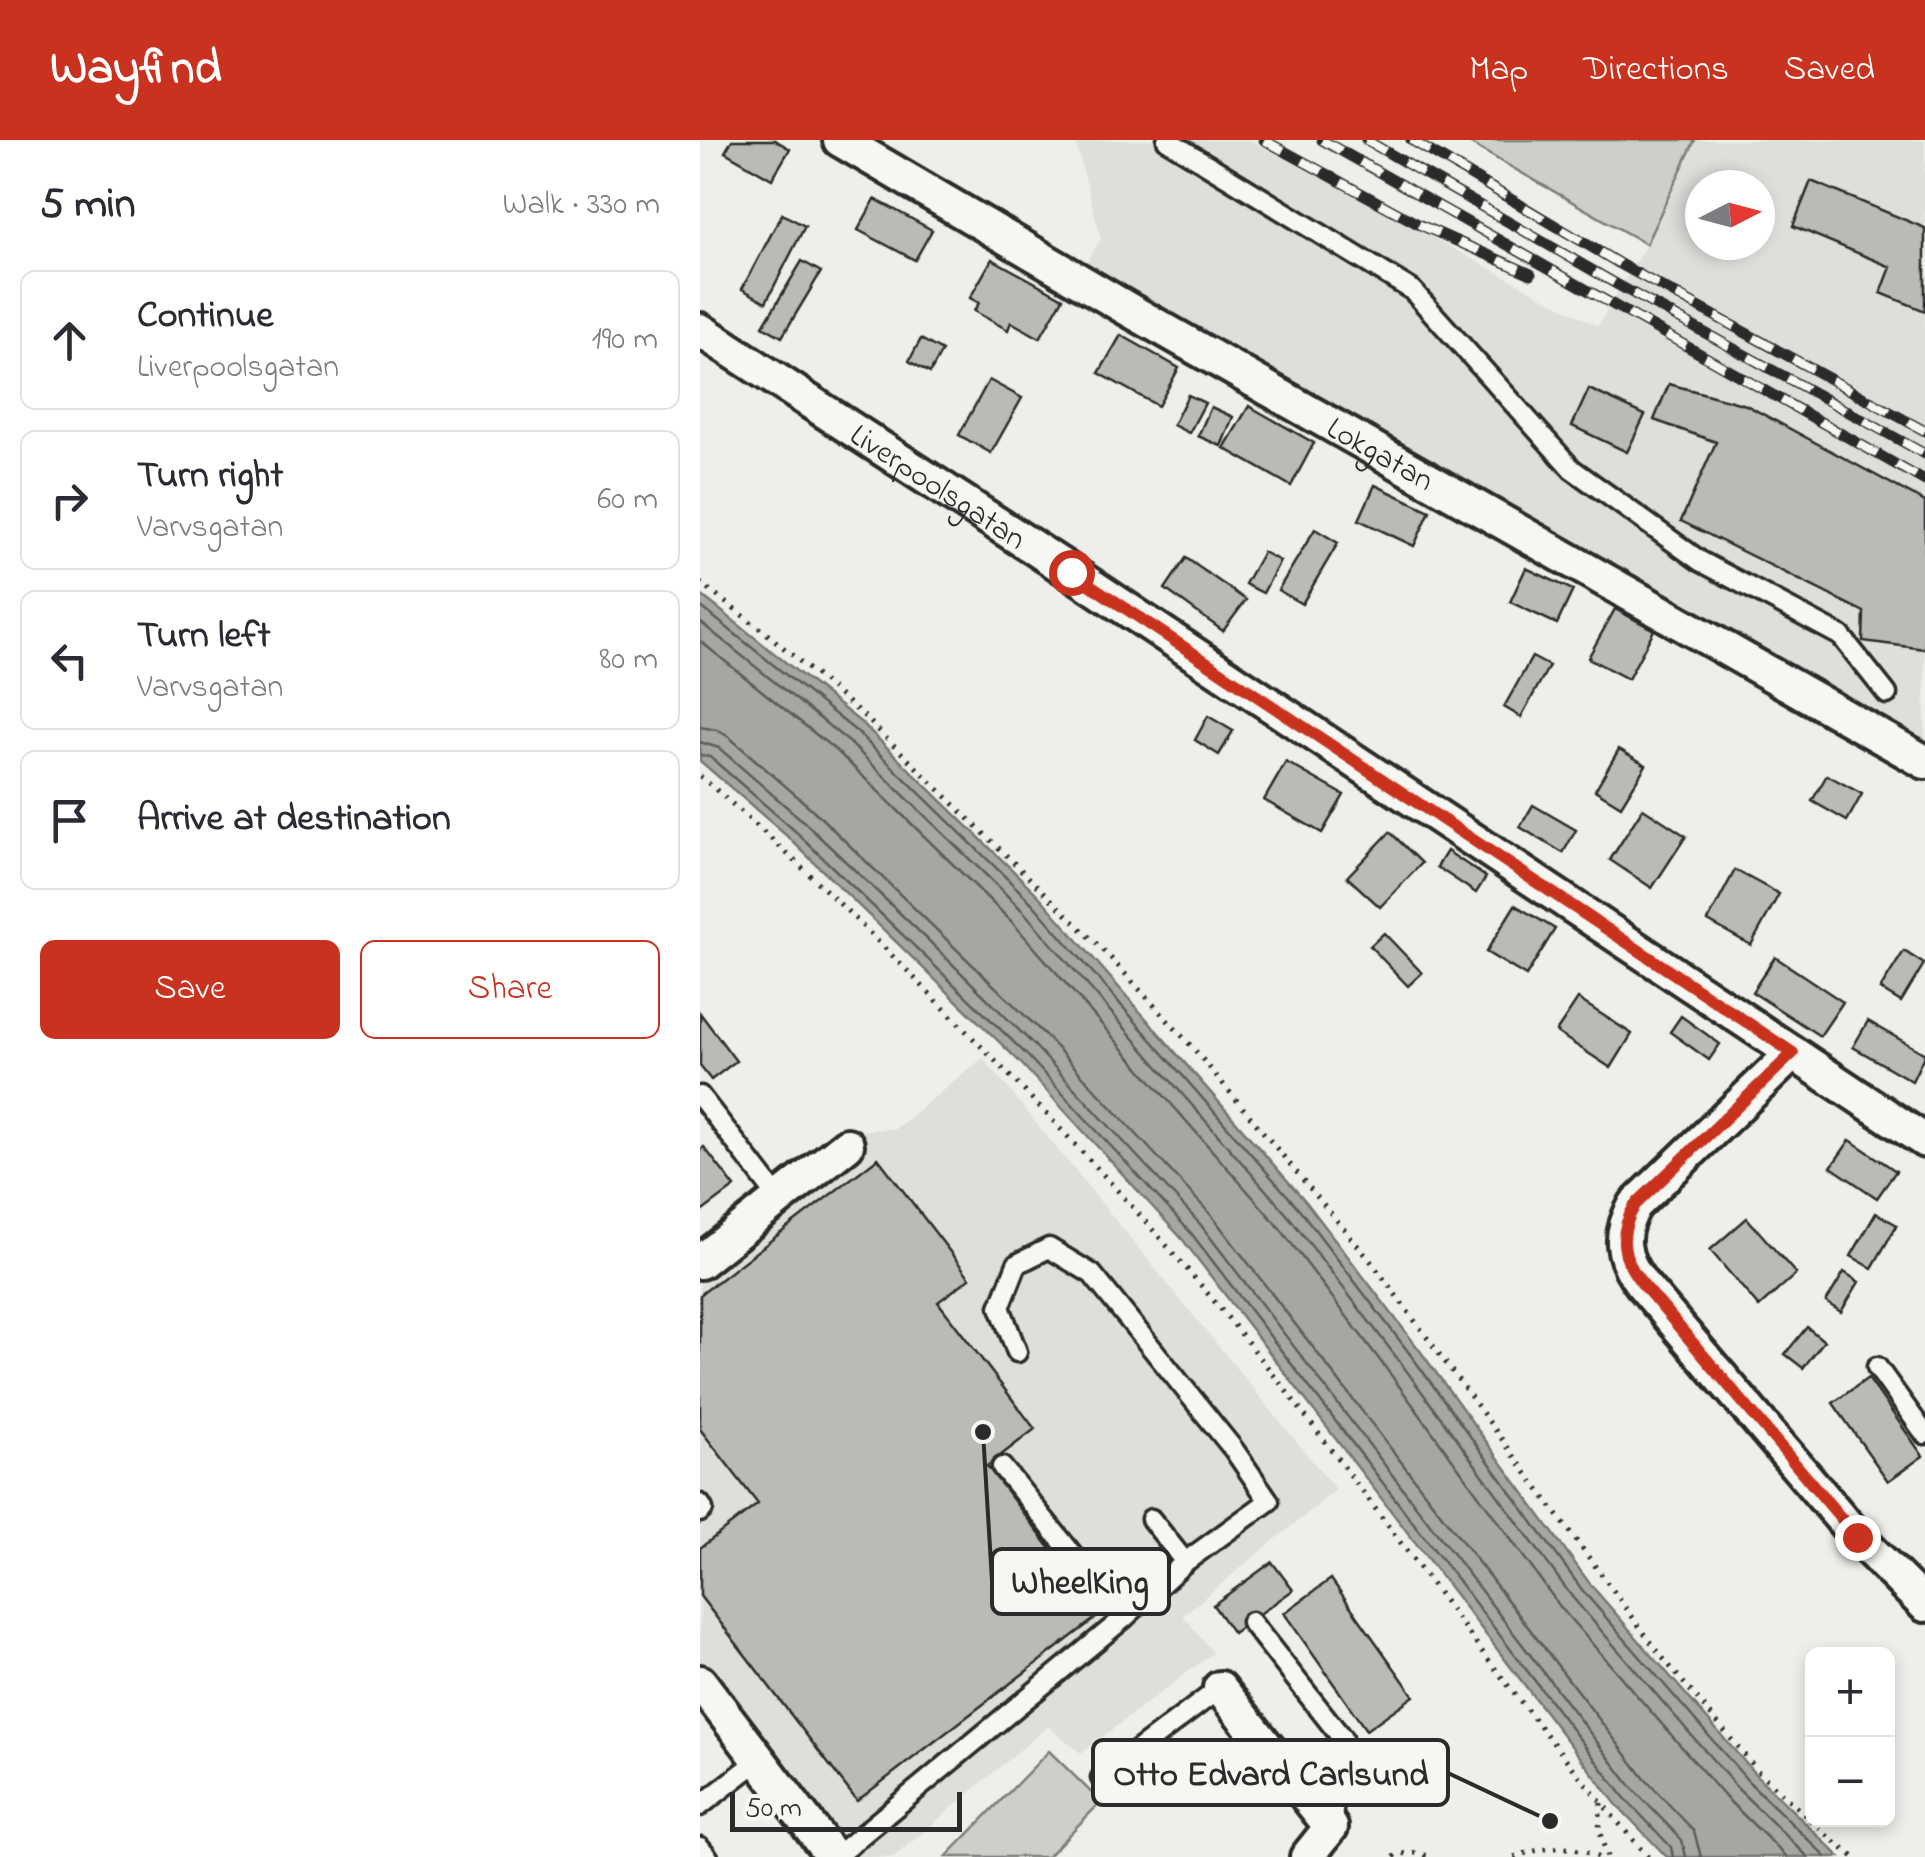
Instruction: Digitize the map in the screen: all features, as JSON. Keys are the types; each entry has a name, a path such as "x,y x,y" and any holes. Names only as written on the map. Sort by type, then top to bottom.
{"street":[{"name":"Lokgatan","path":"840,140 1126,308 1925,762"},
{"name":"Liverpoolsgatan","path":"700,330 1093,586 1925,1141"},
{"path":"1793,1053 1635,1205 1626,1220 1624,1250 1628,1265 1692,1342 1857,1537 1925,1606"},
{"path":"700,1262 846,1146"},
{"path":"700,1682 834,1857"},
{"path":"1220,1688 1331,1827 1307,1857"}],"lane":[{"path":"1167,140 1412,290 1572,469 1700,561 1841,636 1887,694"},
{"path":"700,1096 780,1199"},
{"path":"834,1857 1124,1618 1185,1562 1269,1501 1234,1450 1092,1274 1049,1248 1017,1264 1000,1307 1017,1352"},
{"path":"1877,1367 1925,1434"},
{"path":"1002,1467 1124,1618"},
{"path":"1152,1519 1185,1562"},
{"path":"1250,1622 1342,1738 1331,1827"},
{"path":"1101,1778 1220,1688"},
{"path":"700,1806 759,1760"},
{"path":"700,1847 708,1857"}],"path":[{"path":"700,583 865,717 1107,954 1373,1264 1662,1657 1758,1771 1854,1857"},
{"path":"700,776 762,828 931,994 1053,1120 1195,1277 1269,1369 1492,1668 1648,1857"},
{"path":"1600,1803 1599,1829 1607,1857"},
{"path":"1514,1857 1542,1847 1568,1848 1598,1857"},
{"path":"1394,1857 1416,1853 1434,1857"}],"shaded area":[{"path":"1075,140 1250,140 1598,326 1646,244 1695,140 1925,140 1925,755 1084,267 1101,238"},
{"path":"1464,140 1695,140 1646,244"},
{"path":"983,1058 1336,1490 1183,1615 1213,1653 1081,1753 1048,1726 894,1857 840,1857 700,1677 700,1254 849,1131 895,1129"},
{"path":"1049,1751 1101,1802 1047,1857 946,1857"}],"water":[{"path":"700,594 864,725 1039,896 1307,1203 1590,1584 1755,1774 1840,1857 1667,1857 1616,1804 1183,1240 1019,1061 788,837 700,761"}],"building":[{"path":"732,140 775,140 790,149 772,179 725,152"},
{"path":"1811,181 1925,228 1925,311 1881,293 1891,267 1793,226"},
{"path":"875,199 932,230 915,260 858,230"},
{"path":"782,214 805,226 766,302 742,289"},
{"path":"992,259 1063,298 1040,338 1011,322 1008,330 974,311 979,303 970,298"},
{"path":"802,261 821,272 782,337 763,326"},
{"path":"1121,335 1179,368 1158,406 1099,373"},
{"path":"921,339 942,351 930,373 909,361"},
{"path":"989,380 1022,398 991,453 959,435"},
{"path":"1669,384 1746,405 1925,502 1925,649 1863,641 1864,612 1681,521 1716,442 1654,420"},
{"path":"1589,389 1645,415 1627,452 1572,426"},
{"path":"1188,395 1205,403 1189,433 1173,425"},
{"path":"1249,406 1314,443 1291,486 1224,448"},
{"path":"1211,407 1233,417 1221,446 1198,436"},
{"path":"1375,485 1430,511 1414,546 1359,520"},
{"path":"1315,529 1338,543 1302,604 1278,590"},
{"path":"1263,552 1280,561 1263,593 1245,584"},
{"path":"1186,558 1246,600 1223,631 1165,589"},
{"path":"1526,568 1573,590 1557,624 1510,602"},
{"path":"1615,609 1654,630 1628,679 1588,658"},
{"path":"1532,657 1549,666 1521,717 1504,707"},
{"path":"1208,716 1233,731 1219,755 1195,740"},
{"path":"1619,749 1646,765 1621,806 1595,790"},
{"path":"1286,762 1344,795 1322,833 1264,800"},
{"path":"1827,775 1862,794 1847,821 1812,801"},
{"path":"1533,805 1576,830 1563,853 1520,827"},
{"path":"1643,808 1686,836 1652,888 1610,860"},
{"path":"1390,832 1422,863 1380,907 1347,877"},
{"path":"1447,851 1486,877 1476,893 1437,867"},
{"path":"1735,870 1779,894 1751,945 1708,921"},
{"path":"1515,905 1555,929 1526,976 1486,952"},
{"path":"1384,933 1422,973 1408,986 1370,946"},
{"path":"1904,951 1924,964 1901,1002 1880,989"},
{"path":"1775,957 1843,1002 1820,1036 1752,992"},
{"path":"1578,999 1632,1034 1611,1068 1556,1032"},
{"path":"700,1013 736,1061 711,1080 700,1066"},
{"path":"1681,1016 1720,1044 1709,1060 1670,1032"},
{"path":"1868,1021 1925,1054 1912,1081 1853,1047"},
{"path":"1850,1140 1896,1171 1877,1198 1831,1167"},
{"path":"704,1147 735,1187 700,1213 700,1150"},
{"path":"878,1158 970,1278 938,1302 1035,1429 987,1466 1101,1614 857,1801 700,1596 700,1548 758,1504 700,1429 700,1295"},
{"path":"1876,1213 1897,1225 1872,1268 1851,1256"},
{"path":"1747,1218 1796,1274 1759,1307 1710,1250"},
{"path":"1844,1272 1859,1282 1841,1312 1826,1302"},
{"path":"1807,1327 1824,1341 1803,1368 1785,1354"},
{"path":"1868,1378 1923,1456 1888,1481 1833,1403"},
{"path":"1272,1562 1293,1590 1233,1633 1213,1605"},
{"path":"1331,1579 1414,1696 1366,1730 1284,1613"}],"railway":[{"path":"1264,140 1418,224 1531,274"},
{"path":"1322,140 1925,481"},
{"path":"1366,140 1618,285 1925,454"},
{"path":"1411,140 1620,264 1925,431"}],"place":[{"name":"WheelKing","path":"983,1432"},
{"name":"Otto Edvard Carlsund","path":"1550,1821"}],"route":[{"path":"1071,572 1793,1053 1635,1205 1626,1220 1624,1250 1628,1265 1641,1282 1857,1537"}]}
